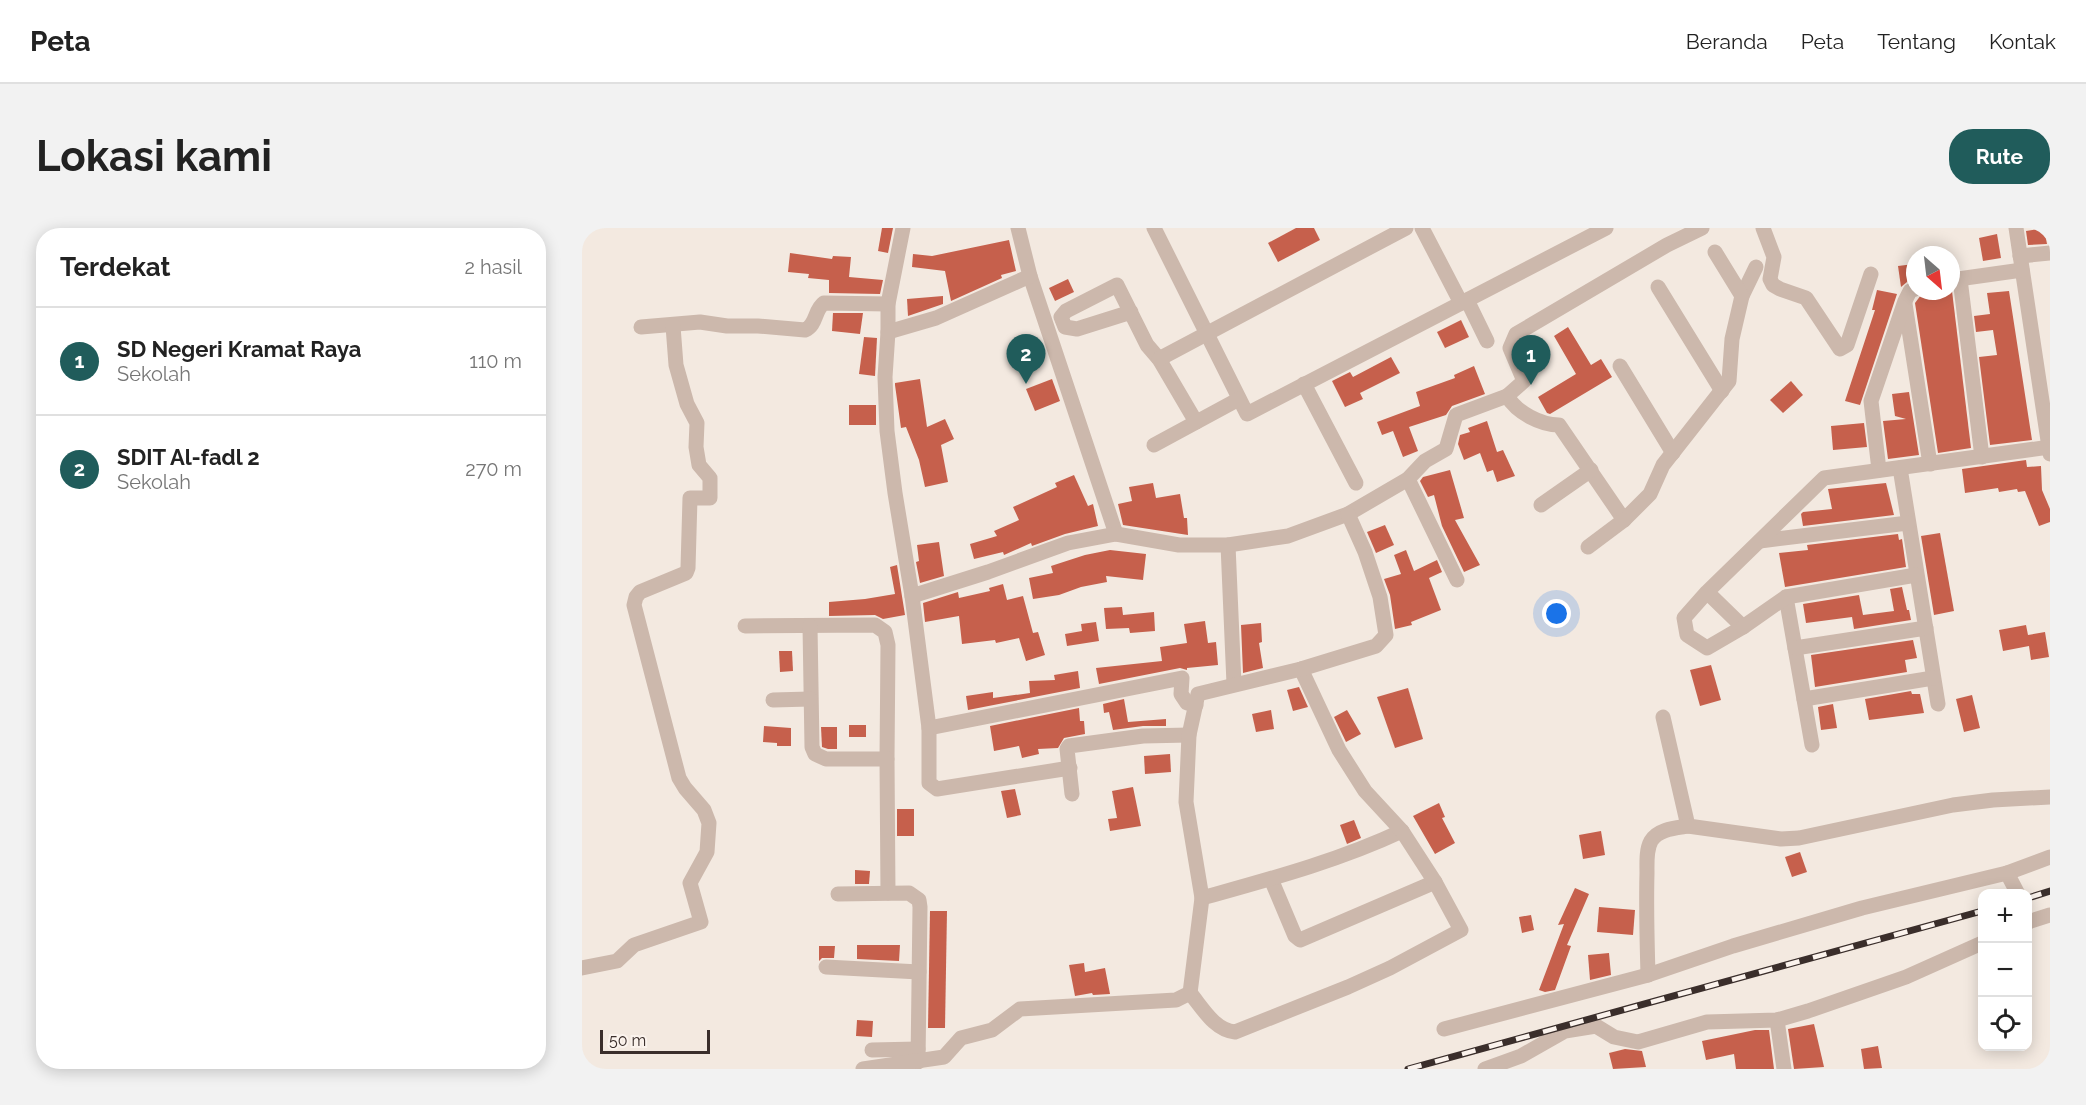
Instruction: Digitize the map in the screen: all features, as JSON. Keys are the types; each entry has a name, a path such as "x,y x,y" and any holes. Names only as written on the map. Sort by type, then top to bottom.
{"street":[{"path":"903,228 888,304 885,376 887,430 929,728 929,783 938,789 1070,768"},
{"path":"1018,228 1030,276 1116,534"},
{"path":"1154,228 1247,414 1606,228"},
{"path":"1159,359 1406,228"},
{"path":"1422,228 1487,341"},
{"path":"912,596 1068,543 1116,534 1179,545 1228,545 1288,536 1348,514 1408,479 1425,461 1446,449 1456,415 1507,396 1524,381 1510,348 1516,334 1667,245 1702,228"},
{"path":"1763,228 1774,257 1770,279 1773,285 1806,298 1840,349 1847,345 1871,274"},
{"path":"1916,575 1786,597 1743,627 1707,648 1687,635 1684,618 1707,592 1824,478 2050,449 2016,228"},
{"path":"1715,252 1742,296"},
{"path":"1960,279 2050,253"},
{"path":"1588,547 1624,520 1650,494 1664,465 1729,381 1732,339 1742,296 1756,267"},
{"path":"888,332 936,318 1030,276"},
{"path":"1658,287 1722,391"},
{"path":"1958,300 1982,457"},
{"path":"1905,301 1930,464"},
{"path":"1879,470 1871,401 1905,301"},
{"path":"641,327 700,322 727,326 805,330 812,325 819,306 824,303 888,304"},
{"path":"1131,312 1148,345 1159,359 1196,422"},
{"path":"582,968 617,962 634,945 701,922 690,883 707,852 709,823 704,810 679,778 634,605 640,592 686,573 690,498 710,498 710,478 699,465 696,447 697,423 687,404 676,365 673,326"},
{"path":"1620,366 1673,453"},
{"path":"1304,384 1356,483"},
{"path":"1507,396 1511,403 1533,418 1546,425 1559,425 1624,520"},
{"path":"1154,445 1239,399"},
{"path":"1900,468 1938,704"},
{"path":"1541,504 1591,470"},
{"path":"1408,479 1457,580"},
{"path":"1301,669 1339,750 1365,791 1402,831 1436,882 1461,928 1460,932 1347,987 1235,1032 1227,1031 1219,1028 1190,993 1202,904 1186,802 1188,735 1198,694 1301,669 1376,646 1386,635 1380,597 1365,552 1348,514"},
{"path":"1760,541 1908,523"},
{"path":"1228,545 1234,684"},
{"path":"1707,592 1743,627"},
{"path":"1786,597 1812,745"},
{"path":"745,626 874,625 885,632 888,645 888,893"},
{"path":"810,626 810,699 812,747 815,753 826,759 887,759"},
{"path":"1795,648 1926,628"},
{"path":"929,728 1182,678 1180,694 1187,703 1196,705"},
{"path":"1804,699 1933,678"},
{"path":"773,700 810,699"},
{"path":"1663,717 1688,826"},
{"path":"1072,794 1067,749 1071,745 1143,736 1188,735"},
{"path":"1648,975 1646,906 1648,852 1651,841 1657,834 1666,830 1688,826 1781,839 1799,838 1953,805 2050,797"},
{"path":"1202,904 1344,855 1402,831"},
{"path":"1444,1029 1648,975 1733,946 1862,908 2007,873 2050,857"},
{"path":"2007,873 2015,889"},
{"path":"1270,879 1294,936 1300,940 1436,882"},
{"path":"838,894 909,893 919,900 918,1056"},
{"path":"1202,904 1225,902"},
{"path":"2032,918 2050,915"},
{"path":"1485,1069 1521,1056 1565,1030 1596,1026 1614,1037 1638,1042 1707,1022 1777,1020 1906,977 1981,943"},
{"path":"826,967 919,972"},
{"path":"872,1050 944,1057 961,1038 992,1030 1020,1009 1176,1000 1190,993"},
{"path":"1777,1020 1784,1069"},
{"path":"862,1069 918,1056"}],"building":[{"path":"882,228 893,228 888,253 878,251"},
{"path":"1296,228 1314,228 1320,240 1278,262 1268,243"},
{"path":"2044,228 2047,244 2028,245 2026,231"},
{"path":"1997,234 2001,258 1983,261 1979,238"},
{"path":"1009,240 1016,271 1001,275 1002,278 951,301 945,271 912,267 913,254 932,256"},
{"path":"790,253 832,259 833,256 851,257 849,277 883,280 880,294 829,293 829,280 808,278 809,274 788,272"},
{"path":"1906,265 1906,283 1901,287 1898,266"},
{"path":"1068,279 1074,292 1055,301 1049,288"},
{"path":"1877,290 1897,294 1860,405 1845,401 1875,310 1872,310"},
{"path":"2009,291 2032,440 1990,445 1979,357 1997,355 1993,330 1976,332 1974,316 1990,314 1987,293"},
{"path":"943,296 943,304 908,316 907,299"},
{"path":"1917,300 1953,300 1971,448 1938,453 1915,303"},
{"path":"833,313 863,313 860,334 832,331"},
{"path":"1461,320 1469,337 1445,348 1437,332"},
{"path":"1568,327 1591,365 1601,359 1612,377 1550,414 1547,413 1538,397 1576,374 1554,336"},
{"path":"864,337 877,338 875,376 859,374"},
{"path":"1391,357 1400,373 1360,393 1363,399 1345,407 1332,381 1350,372 1353,377"},
{"path":"1474,366 1485,394 1452,406 1446,415 1409,427 1418,451 1403,457 1393,431 1382,435 1377,422 1420,406 1416,392 1455,378 1454,375"},
{"path":"920,379 927,427 945,419 954,439 941,445 948,482 925,487 919,460 906,427 901,428 895,385 895,383"},
{"path":"1052,379 1060,401 1035,411 1026,389"},
{"path":"1791,381 1803,395 1783,413 1770,400"},
{"path":"1909,392 1919,455 1888,459 1883,421 1906,419 1895,416 1892,394"},
{"path":"849,405 876,405 876,425 849,425"},
{"path":"1487,421 1497,452 1503,450 1515,476 1497,482 1493,470 1487,472 1480,453 1464,460 1458,444 1460,435 1470,432 1468,428"},
{"path":"1864,423 1867,447 1833,450 1831,426"},
{"path":"2026,460 2027,467 2041,466 2042,490 2050,509 2050,522 2039,526 2025,491 2018,492 2017,489 1999,492 1998,488 1965,493 1962,469"},
{"path":"1450,470 1464,518 1455,520 1480,565 1464,572 1442,526 1434,495 1428,497 1420,481 1423,477"},
{"path":"1074,475 1088,506 1093,504 1098,526 1065,534 1032,546 1031,543 1004,555 1003,552 974,559 970,544 997,536 994,531 1019,520 1013,507 1057,487 1055,483"},
{"path":"1153,483 1156,498 1180,494 1184,518 1187,518 1188,535 1123,525 1118,504 1132,501 1129,487"},
{"path":"1886,483 1894,515 1803,526 1801,514 1803,512 1832,509 1828,489"},
{"path":"1385,525 1394,545 1376,553 1367,532"},
{"path":"1940,533 1954,611 1934,615 1921,536"},
{"path":"1898,534 1899,540 1902,539 1906,567 1785,587 1779,553 1808,550 1807,545"},
{"path":"939,542 944,576 920,583 916,562 919,561 917,545"},
{"path":"1110,550 1146,554 1143,580 1106,576 1107,582 1081,587 1059,595 1033,599 1029,578 1053,573 1051,566"},
{"path":"1406,550 1414,571 1437,560 1442,572 1429,578 1441,610 1411,622 1412,625 1395,629 1390,595 1384,579 1401,574 1394,555"},
{"path":"897,565 905,615 883,619 875,615 829,616 829,602 895,594 890,567"},
{"path":"1003,584 1007,600 1023,596 1033,633 1038,632 1045,655 1026,661 1019,638 996,643 995,640 962,644 959,616 925,622 923,603 958,592 959,598 990,591 989,588"},
{"path":"1902,587 1911,620 1854,629 1852,617 1806,623 1803,604 1859,595 1863,615 1894,611 1890,589"},
{"path":"1122,607 1123,615 1154,612 1155,631 1130,633 1129,628 1106,629 1104,608"},
{"path":"1205,621 1208,643 1216,642 1218,665 1187,668 1187,670 1180,668 1099,684 1096,668 1162,661 1160,647 1187,643 1184,624"},
{"path":"1096,622 1099,641 1067,646 1065,634 1082,631 1081,624"},
{"path":"1261,623 1262,642 1259,643 1263,668 1243,673 1241,625"},
{"path":"2026,625 2028,635 2045,632 2049,657 2031,660 2029,646 2003,651 1999,630"},
{"path":"1913,640 1917,658 1905,660 1907,672 1815,687 1811,655"},
{"path":"779,651 792,651 793,671 780,672"},
{"path":"1711,665 1721,700 1700,706 1690,670"},
{"path":"1078,671 1080,688 968,710 966,696 993,692 993,698 1030,693 1029,681 1055,680 1054,675"},
{"path":"1299,687 1308,707 1293,711 1287,690"},
{"path":"1408,688 1423,739 1395,748 1377,697"},
{"path":"1911,691 1912,694 1920,694 1924,713 1869,720 1865,699"},
{"path":"1972,695 1980,728 1964,732 1956,699"},
{"path":"1124,699 1128,722 1166,719 1166,726 1113,730 1109,712 1104,713 1103,704"},
{"path":"1833,704 1837,728 1821,730 1818,707"},
{"path":"1079,708 1080,721 1084,721 1085,734 1064,738 1058,748 1038,749 1039,754 1022,758 1019,746 994,751 990,726"},
{"path":"1271,710 1274,729 1256,732 1252,714"},
{"path":"1347,710 1361,734 1346,742 1334,717"},
{"path":"849,725 866,725 866,737 849,737"},
{"path":"764,726 791,728 791,746 777,746 777,743 763,742"},
{"path":"821,727 837,727 837,749 822,747"},
{"path":"1170,754 1171,772 1145,774 1144,756"},
{"path":"1133,787 1141,826 1110,831 1108,819 1117,818 1112,791"},
{"path":"1015,789 1021,815 1007,818 1001,791"},
{"path":"1439,803 1445,817 1442,818 1455,843 1435,854 1413,816"},
{"path":"897,809 914,809 914,836 897,836"},
{"path":"1354,820 1361,838 1347,844 1340,825"},
{"path":"1601,831 1605,855 1583,859 1579,835"},
{"path":"1800,852 1807,872 1792,877 1785,857"},
{"path":"855,870 870,871 869,884 855,884"},
{"path":"1575,888 1589,894 1567,945 1571,946 1555,990 1545,992 1539,990 1564,924 1558,925"},
{"path":"1599,907 1635,910 1633,935 1597,932"},
{"path":"930,911 947,911 945,1028 928,1028"},
{"path":"1531,915 1534,930 1522,933 1519,917"},
{"path":"857,945 900,945 899,961 857,959"},
{"path":"819,946 835,946 834,958 822,958 819,961"},
{"path":"1609,953 1611,975 1590,980 1588,955"},
{"path":"1084,963 1085,972 1105,968 1110,994 1093,995 1092,993 1075,996 1069,965"},
{"path":"857,1020 873,1021 872,1037 856,1036"},
{"path":"1814,1024 1824,1067 1794,1069 1788,1029"},
{"path":"1755,1030 1769,1030 1774,1069 1736,1069 1734,1054 1706,1060 1702,1041"},
{"path":"1878,1046 1882,1068 1864,1069 1861,1049"},
{"path":"1625,1049 1642,1051 1646,1067 1613,1069 1609,1053"}],"railway":[{"path":"2032,897 2050,891"},
{"path":"1408,1069 1978,912"}],"place":[{"name":"SDIT Al-fadl 2","path":"1026,384"},
{"name":"SD Negeri Kramat Raya","path":"1531,385"}]}
